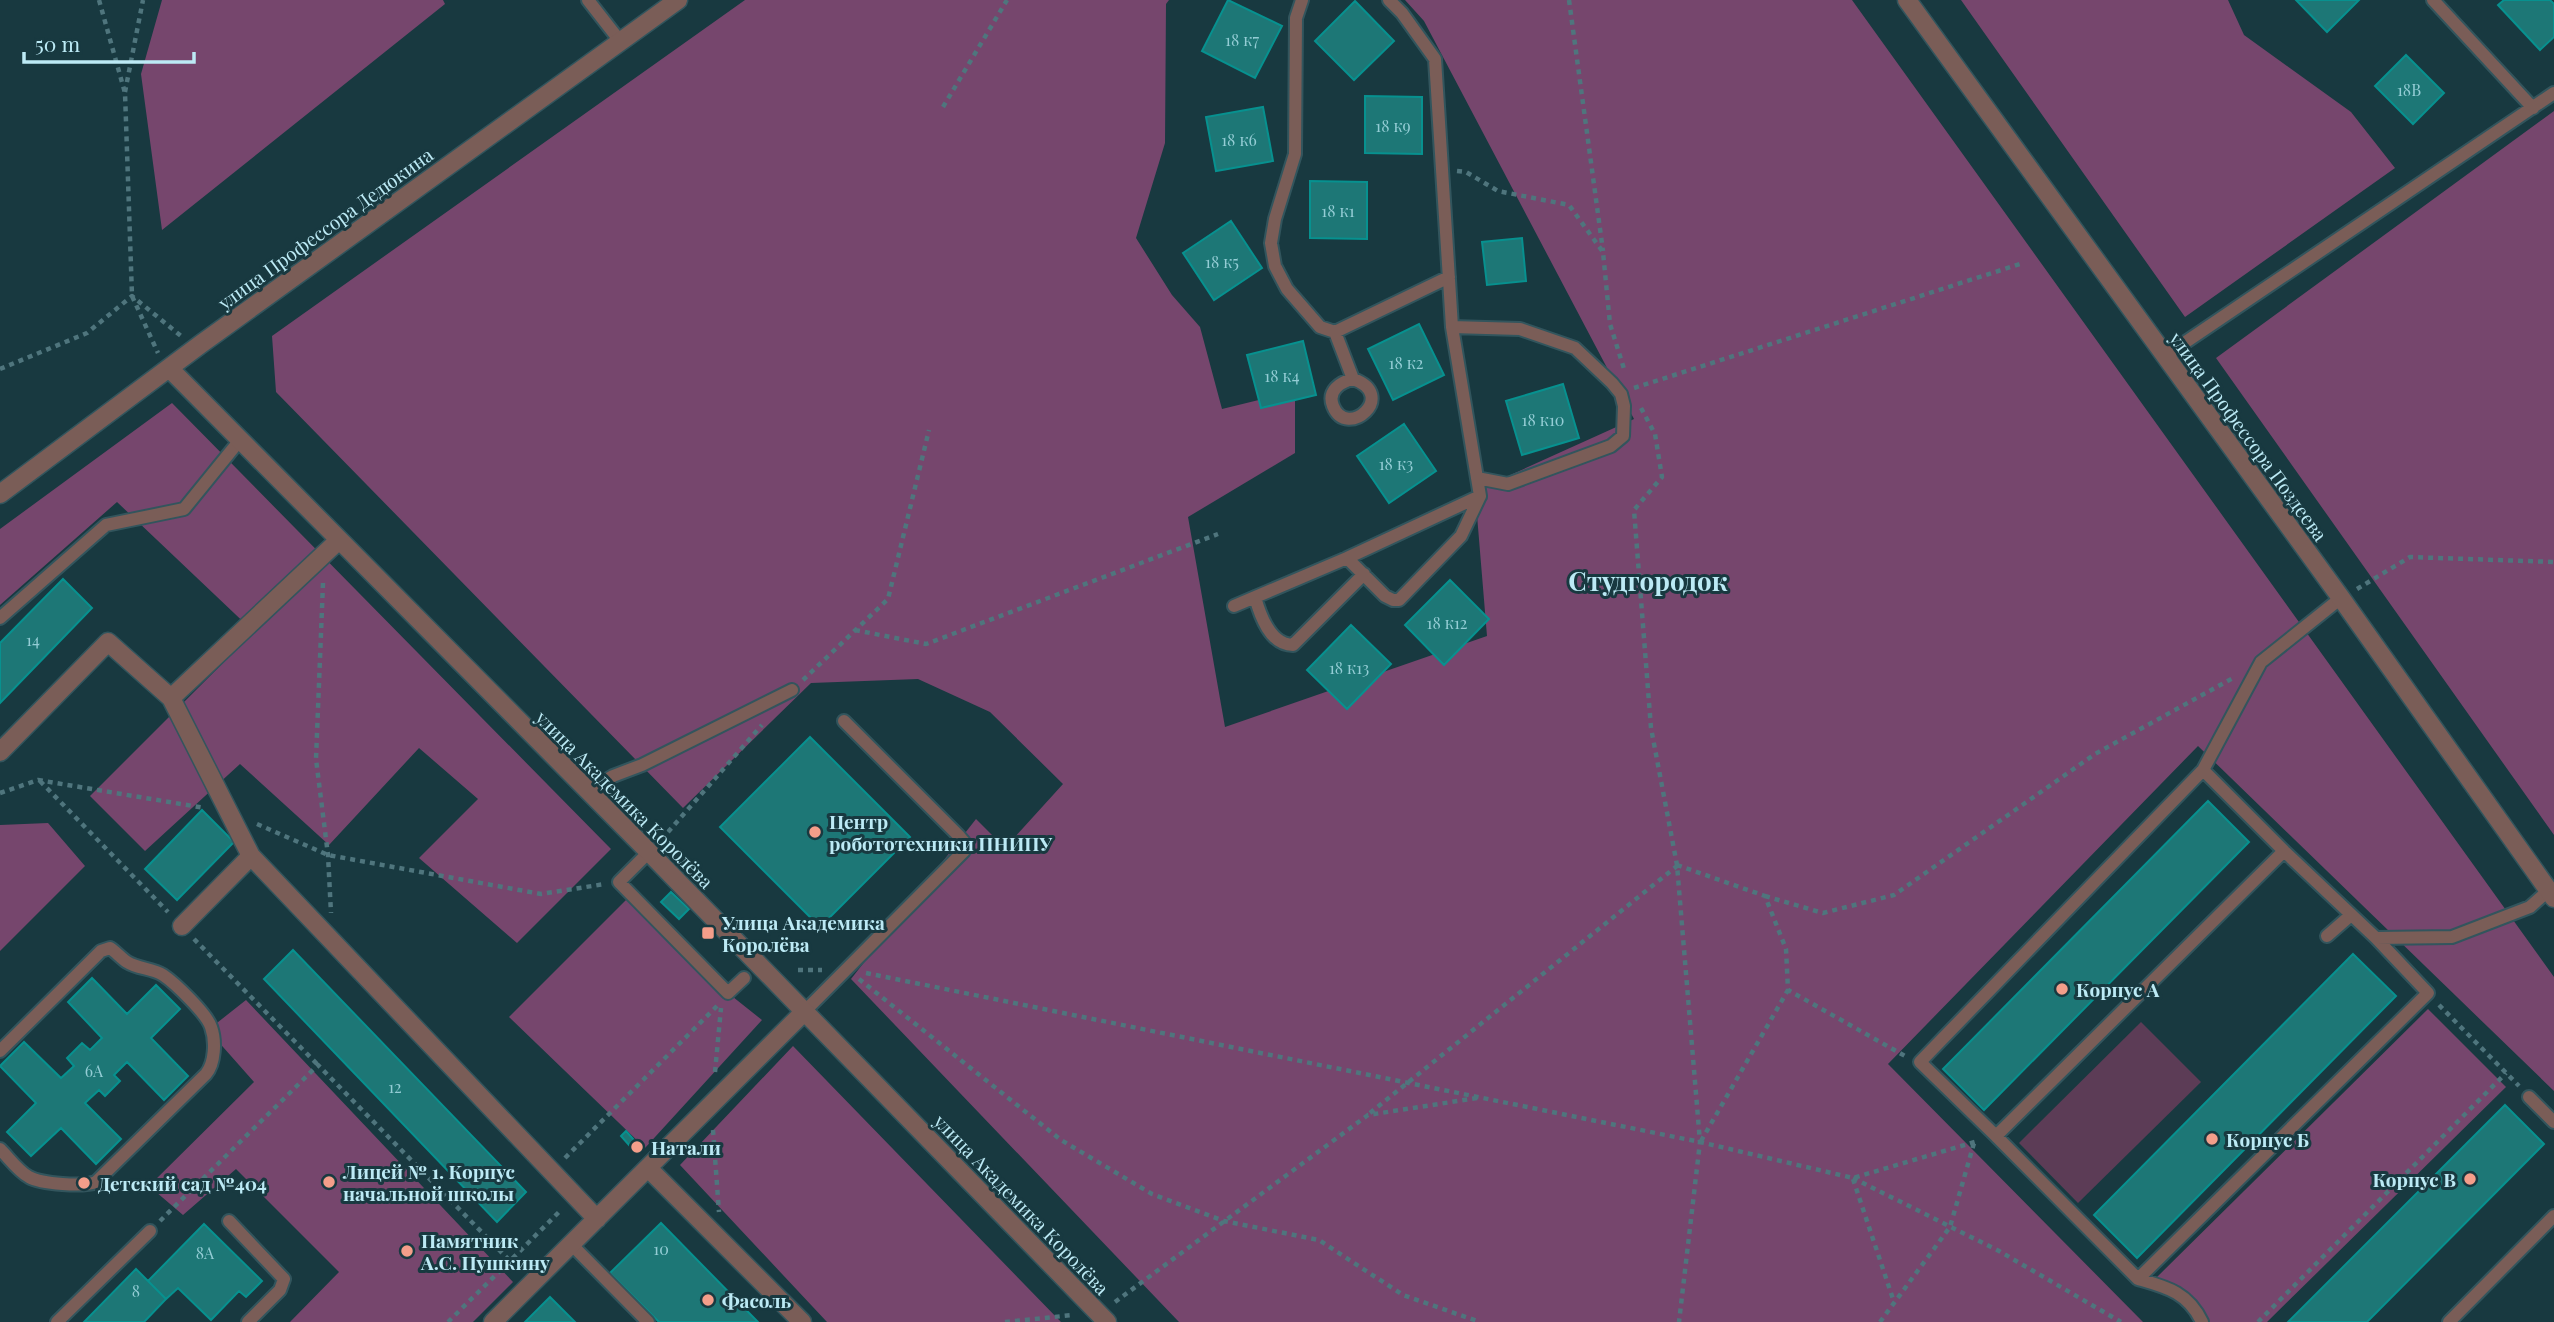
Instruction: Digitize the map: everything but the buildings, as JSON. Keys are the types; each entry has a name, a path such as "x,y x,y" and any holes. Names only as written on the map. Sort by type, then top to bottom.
{"street":[{"name":"улица Профессора Дедюкина","path":"0,494 165,363 678,0"},
{"name":"улица Профессора Поздеева","path":"1907,0 2341,598 2551,894"},
{"name":"улица Академика Королёва","path":"165,363 338,541 649,852 1101,1316"},
{"path":"171,698 338,541"},
{"path":"0,751 108,642 171,698 251,856 597,1219"},
{"path":"181,926 251,856"},
{"path":"493,1322 804,1012"},
{"path":"648,1168 802,1322"}],"lane":[{"path":"588,0 620,41"},
{"path":"1302,0 1296,18 1295,154 1275,219 1271,243 1275,266 1287,289 1320,327 1335,332 1449,277"},
{"path":"1347,558 1385,596 1399,600 1461,536 1480,496 1452,327 1435,59 1402,13 1389,0"},
{"path":"2433,0 2533,108"},
{"path":"2165,356 2554,93"},
{"path":"1452,327 1520,328 1575,348 1612,383 1621,394 1624,406 1623,436 1611,446 1508,484 1477,478"},
{"path":"1335,332 1353,379"},
{"path":"0,618 106,525 184,509 240,440"},
{"path":"1234,606 1347,558 1480,496"},
{"path":"1255,597 1262,623 1281,641 1293,645 1364,575"},
{"path":"2202,1322 2198,1313 2175,1289 2138,1279 1920,1062 2203,771 2261,662 2341,598"},
{"path":"588,791 613,776 642,765 792,690"},
{"path":"804,1012 964,851 964,842 844,721"},
{"path":"2138,1279 2428,993 2376,938 2203,771"},
{"path":"1996,1136 2284,851"},
{"path":"649,852 619,881 728,993 744,978"},
{"path":"2376,938 2452,937 2530,907 2551,894"},
{"path":"2327,936 2351,915"},
{"path":"0,1051 100,951 110,948 127,962 153,970 170,980 206,1018 213,1035 213,1058 206,1074 96,1182 82,1184 37,1181 29,1177 0,1149"},
{"path":"2529,1097 2554,1122"},
{"path":"2449,1322 2554,1216"},
{"path":"229,1221 284,1279 280,1290 248,1322"},
{"path":"57,1322 150,1231"},
{"path":"571,1244 648,1322"}],"path":[{"path":"99,0 125,93"},
{"path":"143,0 125,93 132,296 165,363"},
{"path":"943,107 1007,0"},
{"path":"1569,0 1610,324 1626,376"},
{"path":"1442,170 1466,172 1499,191 1569,205 1603,252"},
{"path":"1679,1322 1700,1142 1677,865 1651,728 1634,510 1661,477 1655,434 1630,389 2020,264"},
{"path":"132,296 185,339"},
{"path":"0,369 87,333 132,296"},
{"path":"792,690 888,599 929,430"},
{"path":"855,630 926,644 1218,534"},
{"path":"324,554 316,759 328,855 332,943"},
{"path":"2341,598 2410,557 2554,562"},
{"path":"1677,865 1823,913 1894,895 2095,754 2261,662"},
{"path":"668,832 765,721"},
{"path":"0,793 38,780 229,812 328,855 541,894 619,881"},
{"path":"1005,1322 1101,1316 1114,1302 1410,1083 1677,865"},
{"path":"1700,1142 1788,990 1786,949 1765,896"},
{"path":"847,969 1061,1140 1152,1194 1224,1221 1319,1240 1403,1295 1480,1322"},
{"path":"798,970 847,969 1700,1142 1853,1178 1999,1251 2120,1322"},
{"path":"1788,990 1920,1062"},
{"path":"552,1171 728,993"},
{"path":"2428,993 2529,1097"},
{"path":"150,1231 318,1065 510,1261"},
{"path":"2259,1322 2506,1073"},
{"path":"1368,1115 1482,1098"},
{"path":"1853,1178 1996,1136"},
{"path":"1880,1322 1950,1227 1975,1142"},
{"path":"1853,1178 1894,1302"},
{"path":"449,1322 575,1197"}],"shaded area":[{"path":"162,0 443,0 445,4 162,230 141,74"},
{"path":"745,0 1169,0 1166,4 1165,143 1136,238 1172,295 1200,327 1222,409 1295,391 1295,453 1188,517 1225,727 1487,636 1475,491 1634,419 1424,21 1405,0 1852,0 2554,977 2554,1091 2198,746 1888,1064 2143,1322 1179,1322 851,979 976,819 1005,848 1063,784 990,712 918,679 811,683 683,808 276,392 272,336"},
{"path":"1961,0 2228,0 2244,35 2351,112 2395,168 2185,317"},
{"path":"2554,111 2554,835 2216,358"},
{"path":"172,403 611,849 517,943 419,858 478,799 419,748 329,845 240,764 145,851 90,796 254,632 117,502 0,605 0,529"},
{"path":"48,823 85,866 0,951 0,825"},
{"path":"634,892 728,993 762,1020 645,1148 509,1017"},
{"name":"Лицей № 1. Корпус начальной школы","path":"246,1000 513,1282 473,1322 290,1322 339,1272 236,1169 183,1215 149,1186 254,1082 208,1030"},
{"path":"2428,1009 2506,1087 2267,1322 2201,1322 2157,1277"},
{"path":"2141,1022 2201,1082 2078,1203 2019,1143"},
{"path":"793,1046 1061,1322 827,1322 680,1165"}],"place":[{"name":"Центр робототехники ПНИПУ","path":"815,832"},
{"name":"Улица Академика Королёва","path":"708,933"},
{"name":"Корпус А","path":"2062,989"},
{"name":"Корпус Б","path":"2212,1139"},
{"name":"Натали","path":"637,1147"},
{"name":"Корпус В","path":"2470,1179"},
{"name":"Лицей № 1. Корпус начальной школы","path":"329,1182"},
{"name":"Детский сад №404","path":"84,1183"},
{"name":"Памятник А.С. Пушкину","path":"407,1251"},
{"name":"Фасоль","path":"708,1300"}],"district":[{"name":"Студгородок","path":"1648,580"}]}
